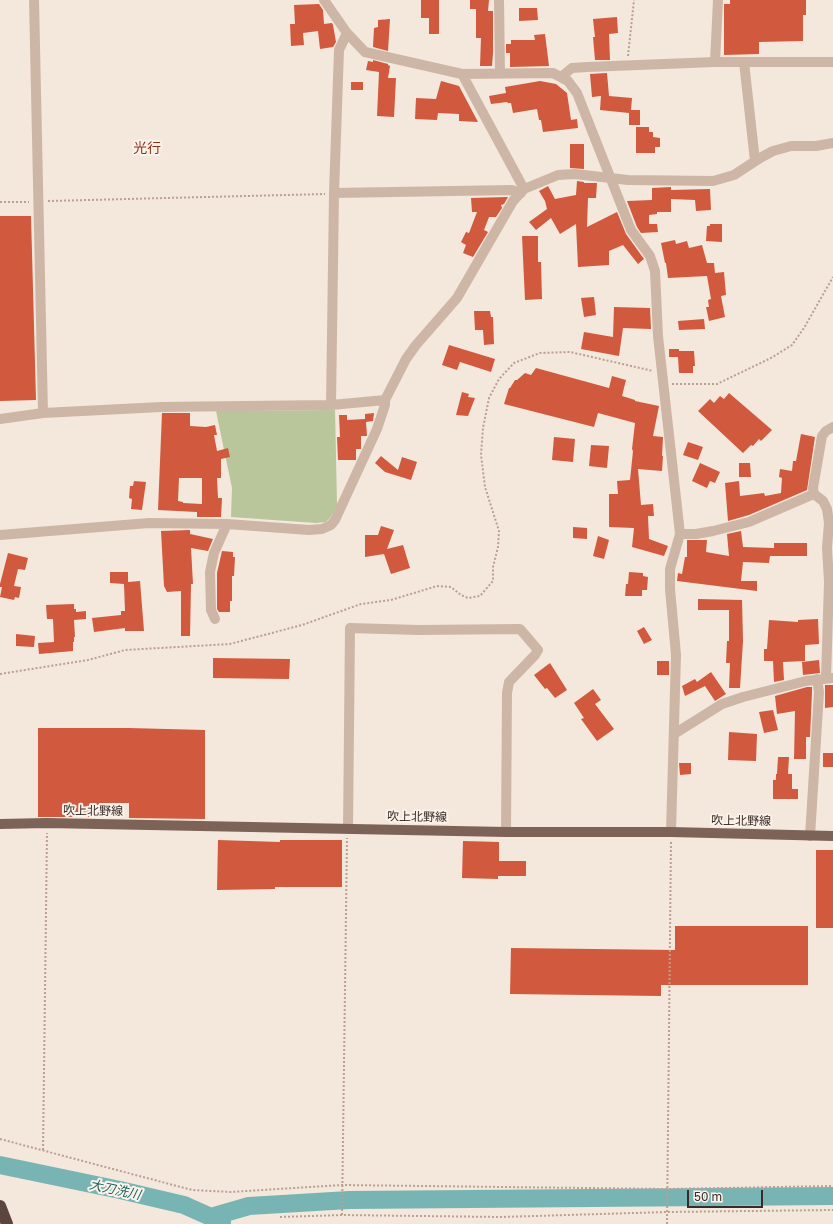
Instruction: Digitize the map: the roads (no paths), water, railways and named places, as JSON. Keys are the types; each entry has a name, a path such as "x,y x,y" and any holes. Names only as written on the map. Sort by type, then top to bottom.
{"highway":[{"path":"0,1206 7,1224"}],"main road":[{"name":"吹上北野線","path":"0,824 47,823 506,832 671,832 833,836"}],"street":[{"path":"34,0 42,413"},
{"path":"324,0 347,33 365,52 462,74 553,73 568,81 577,93 631,230 650,256 655,271 658,336 680,534 670,569 670,589 676,656 671,832"},
{"path":"499,0 500,73"},
{"path":"715,62 718,0"},
{"path":"331,405 334,193 339,50 347,33"},
{"path":"744,62 755,161"},
{"path":"561,77 572,68 628,64 833,62"},
{"path":"462,74 522,191"},
{"path":"0,535 149,523 227,524 309,530 322,529 331,525 335,520 377,429 385,405 385,400 406,359 416,345 457,298 513,201 522,191 558,175 575,174 628,180 712,181 734,175 773,151 792,146 816,146 833,143"},
{"path":"334,193 522,191"},
{"path":"0,419 42,413 161,407 331,405 385,400"},
{"path":"810,836 819,692 826,678 830,582 827,548 829,523 827,509 823,501 814,494 813,488 822,436 826,431 833,428"},
{"path":"680,534 696,534 749,522 814,494"},
{"path":"215,619 211,610 210,572 214,553 227,524"},
{"path":"348,829 350,628 419,630 520,629 538,650 535,655 508,682 506,832"},
{"path":"674,734 722,704 758,693 806,681 826,678"}],"waterway":[{"name":"大刀洗川","path":"0,1165 184,1205 222,1222"},
{"path":"211,1217 249,1206 349,1200 833,1196"}],"district":[{"name":"光行","path":"147,149"}]}
